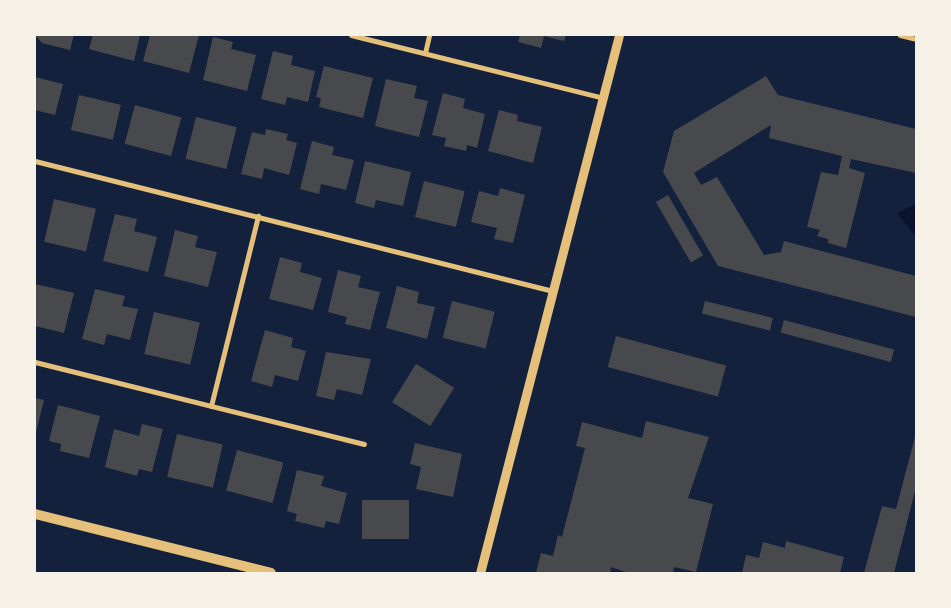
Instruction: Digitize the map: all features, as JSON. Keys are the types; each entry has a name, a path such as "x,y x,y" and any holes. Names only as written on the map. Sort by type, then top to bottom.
{"main road":[{"path":"35,514 271,573"}],"street":[{"path":"351,35 603,98"},
{"path":"425,53 429,35"},
{"path":"480,573 619,35"},
{"path":"900,35 916,39"},
{"path":"35,162 553,291"},
{"path":"211,406 258,216"},
{"path":"35,362 364,444"}],"water":[{"path":"916,204 916,237 897,213"}],"building":[{"path":"35,35 74,35 70,50 42,43"},
{"path":"93,35 140,35 134,61 89,49"},
{"path":"150,35 199,35 189,73 143,61"},
{"path":"520,35 566,35 564,41 544,36 541,48 518,42"},
{"path":"213,37 233,42 231,49 256,55 247,91 203,80"},
{"path":"273,51 293,56 291,65 315,71 308,102 287,97 285,105 261,99"},
{"path":"324,66 373,78 363,118 319,107 321,98 316,97"},
{"path":"766,76 778,95 916,129 916,173 851,159 849,168 865,173 846,248 828,243 828,239 817,236 820,230 807,227 821,172 838,175 842,156 769,138 771,125 694,173 701,185 717,177 764,255 781,252 784,241 916,276 916,317 718,266 663,172 674,131"},
{"path":"35,77 63,84 55,115 35,110"},
{"path":"386,79 417,86 414,98 428,101 419,137 375,126"},
{"path":"443,93 465,99 463,108 485,114 477,148 467,145 466,151 444,146 446,138 432,135"},
{"path":"79,95 121,105 113,140 71,130"},
{"path":"135,105 181,117 171,156 125,144"},
{"path":"499,110 518,115 517,121 542,127 533,163 488,151"},
{"path":"196,117 237,127 226,169 186,159"},
{"path":"266,129 288,134 286,140 297,143 289,175 264,168 262,179 241,174 252,132 265,135"},
{"path":"312,141 334,147 332,155 354,160 346,190 321,184 319,194 300,189"},
{"path":"365,161 411,172 403,206 376,200 374,208 355,203"},
{"path":"424,181 465,191 456,227 415,217"},
{"path":"500,188 525,195 513,243 494,239 497,228 471,222 479,191 498,196"},
{"path":"668,195 703,256 691,263 656,202"},
{"path":"54,199 96,209 86,252 44,242"},
{"path":"115,214 137,219 134,231 157,237 148,272 103,261"},
{"path":"175,230 198,236 195,247 217,252 208,287 164,276"},
{"path":"280,257 302,263 300,272 322,278 313,310 269,299"},
{"path":"338,270 361,276 358,287 380,292 370,330 345,324 347,317 328,312"},
{"path":"35,284 74,293 64,333 35,326"},
{"path":"397,286 419,292 417,303 435,307 427,339 386,328"},
{"path":"95,289 125,296 122,306 138,309 130,340 107,334 104,345 82,339"},
{"path":"452,301 495,312 485,349 443,338"},
{"path":"705,301 773,318 770,331 702,314"},
{"path":"154,312 200,323 190,364 144,354"},
{"path":"784,320 894,350 891,362 781,333"},
{"path":"265,330 293,338 291,347 306,351 298,381 275,375 272,387 251,381"},
{"path":"616,336 726,366 718,396 608,367"},
{"path":"326,352 371,359 362,395 337,389 334,400 316,396"},
{"path":"416,364 454,388 430,426 392,402"},
{"path":"35,398 44,400 36,432 35,431"},
{"path":"58,405 100,416 89,458 60,451 61,444 49,441"},
{"path":"646,421 709,437 688,498 713,504 696,572 674,567 673,573 629,573 611,567 610,573 536,573 541,553 553,556 558,535 562,537 585,448 576,446 582,422 642,438"},
{"path":"142,424 163,429 152,472 139,469 137,476 105,467 114,429 139,436"},
{"path":"916,433 916,487 894,573 864,573 882,506 896,509"},
{"path":"177,434 223,445 213,487 167,477"},
{"path":"415,443 462,454 453,497 416,489 421,467 410,464"},
{"path":"237,450 283,462 272,503 226,491"},
{"path":"297,470 324,476 321,486 347,493 339,524 326,521 324,528 295,521 297,514 287,511"},
{"path":"362,500 409,500 409,539 362,539"},
{"path":"786,541 844,557 840,573 742,573 746,555 759,558 763,542 785,548"}]}
